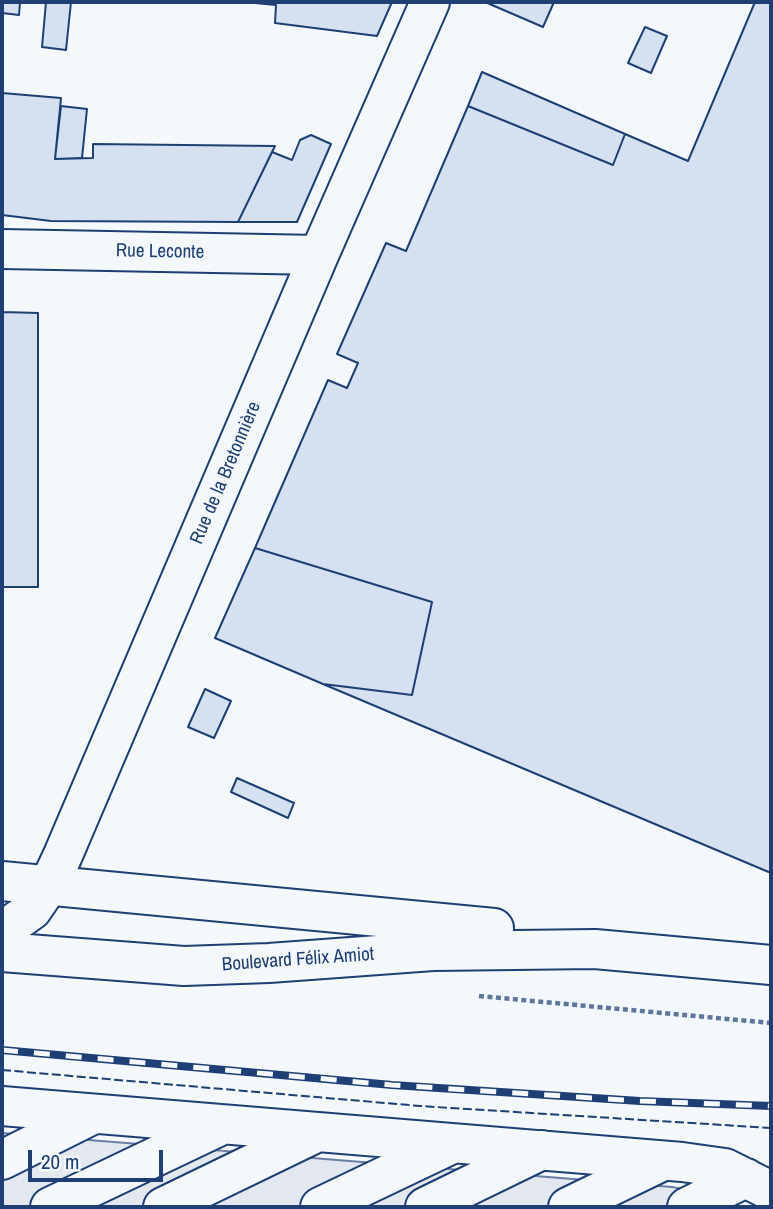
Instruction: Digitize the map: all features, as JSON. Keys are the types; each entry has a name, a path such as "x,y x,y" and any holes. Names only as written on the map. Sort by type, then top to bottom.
{"main road":[{"name":"Rue de la Bretonnière","path":"2,926 11,925 32,910 49,885 430,2"},
{"name":"Rue Leconte","path":"2,249 319,255"},
{"name":"Boulevard Félix Amiot","path":"2,881 509,930 595,948 771,965"},
{"name":"Boulevard Félix Amiot","path":"2,953 184,966 269,963 433,951 595,948"},
{"path":"2,1107 665,1160 724,1168 759,1185"},
{"path":"2,1160 94,1114"},
{"path":"50,1207 224,1124"},
{"path":"163,1207 318,1132"},
{"path":"320,1207 454,1143"},
{"path":"425,1207 542,1150"},
{"path":"568,1207 665,1160"},
{"path":"687,1207 759,1185"}],"shaded area":[{"path":"2,1133 672,1187 698,1192 732,1207 2,1207"}],"building":[{"path":"2,2 20,2 19,15 2,13"},
{"path":"46,2 71,2 66,50 42,47"},
{"path":"244,2 392,2 377,36 275,23 276,5"},
{"path":"485,2 554,2 543,27"},
{"path":"755,2 771,2 771,873 323,684 412,695 432,602 255,548 328,380 347,388 358,363 337,354 386,243 406,251 468,106 613,165 625,134 688,161"},
{"path":"645,27 667,36 651,73 628,63"},
{"path":"482,72 625,134 613,165 468,106"},
{"path":"2,93 61,98 55,159 93,158 93,144 275,146 238,222 51,221 2,215"},
{"path":"61,106 87,109 82,158 55,159"},
{"path":"311,135 331,144 297,222 238,222 272,152 292,160 300,140"},
{"path":"2,307 3,312 38,313 38,587 3,587 3,750"},
{"path":"255,548 432,602 412,695 323,684 215,638"},
{"path":"205,689 231,701 214,738 188,727"},
{"path":"237,778 294,803 288,818 231,792"}],"railway":[{"path":"2,1050 392,1085 640,1101 771,1106"}],"fence":[{"path":"2,1070 420,1106 771,1128"}]}
